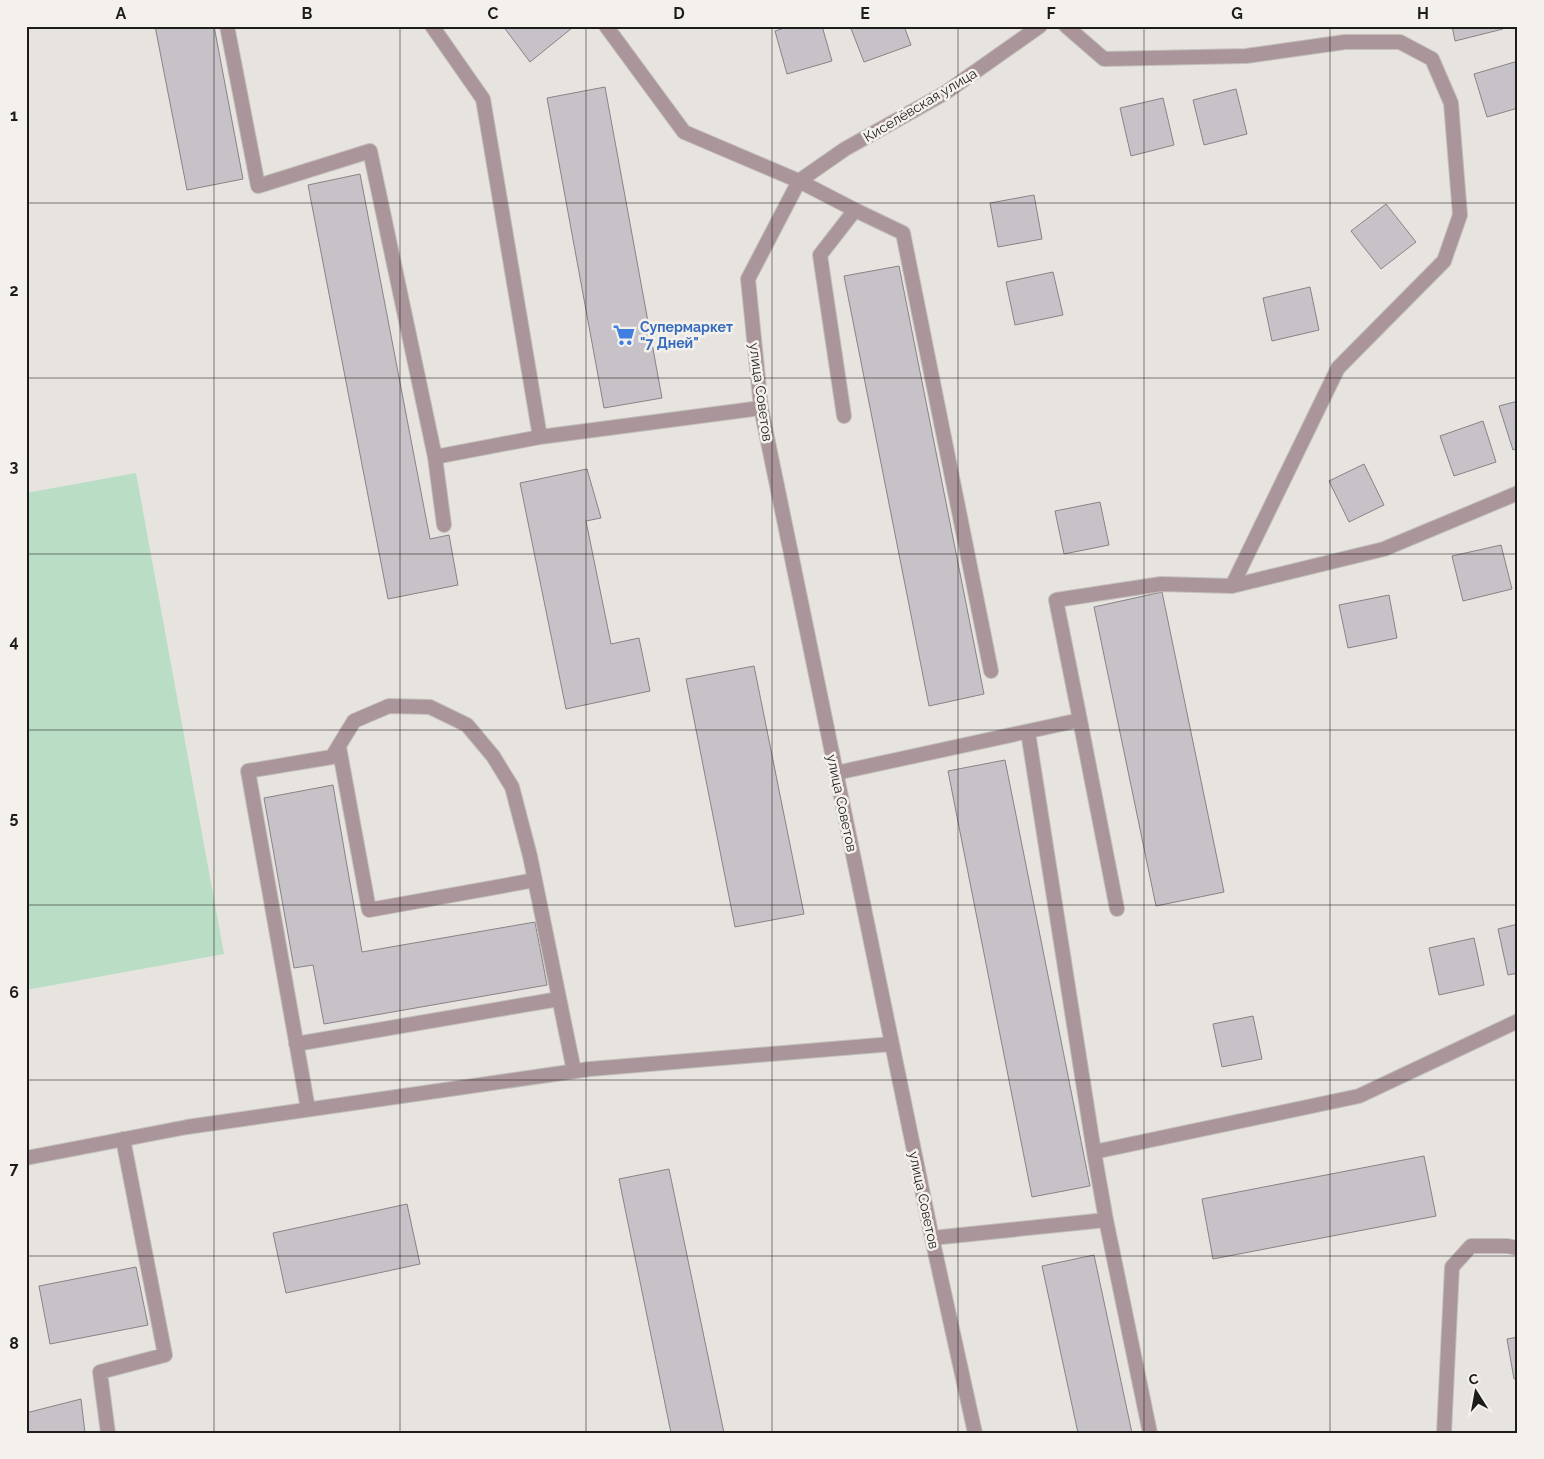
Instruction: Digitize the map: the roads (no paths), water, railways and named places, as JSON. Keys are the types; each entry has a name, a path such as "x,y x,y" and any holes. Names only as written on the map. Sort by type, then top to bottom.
{"street":[{"path":"227,26 258,186 370,151 435,457 444,525"},
{"path":"432,26 483,99 540,437"},
{"path":"606,26 684,132 798,181 903,234 991,671"},
{"name":"Киселёвская улица","path":"798,181 844,149 945,93 1040,26"},
{"path":"1066,26 1104,59 1246,56 1345,42 1400,42 1432,59 1450,103 1460,215 1444,261 1338,368 1232,586"},
{"name":"улица Советов","path":"798,181 748,279 761,408 932,1238 975,1433"},
{"path":"844,416 820,255 855,210"},
{"path":"435,457 540,437 761,408"},
{"path":"1117,910 1056,600 1161,584 1232,586 1384,549 1518,493"},
{"path":"308,1109 248,771 332,757 354,721 389,706 430,707 467,725 493,756 512,787 535,880 574,1071"},
{"path":"836,773 1080,720"},
{"path":"1028,732 1094,1152 1106,1220 1150,1433"},
{"path":"339,747 369,910 535,880"},
{"path":"296,1044 559,999"},
{"path":"1094,1152 1359,1096 1518,1021"},
{"path":"26,1158 186,1127 574,1071 892,1044"},
{"path":"108,1433 100,1372 166,1355 124,1139"},
{"path":"932,1238 1106,1220"},
{"path":"1444,1433 1452,1267 1471,1246 1507,1246 1518,1248"}],"place":[{"name":"Супермаркет \"7 Дней\"","path":"624,335"}]}
